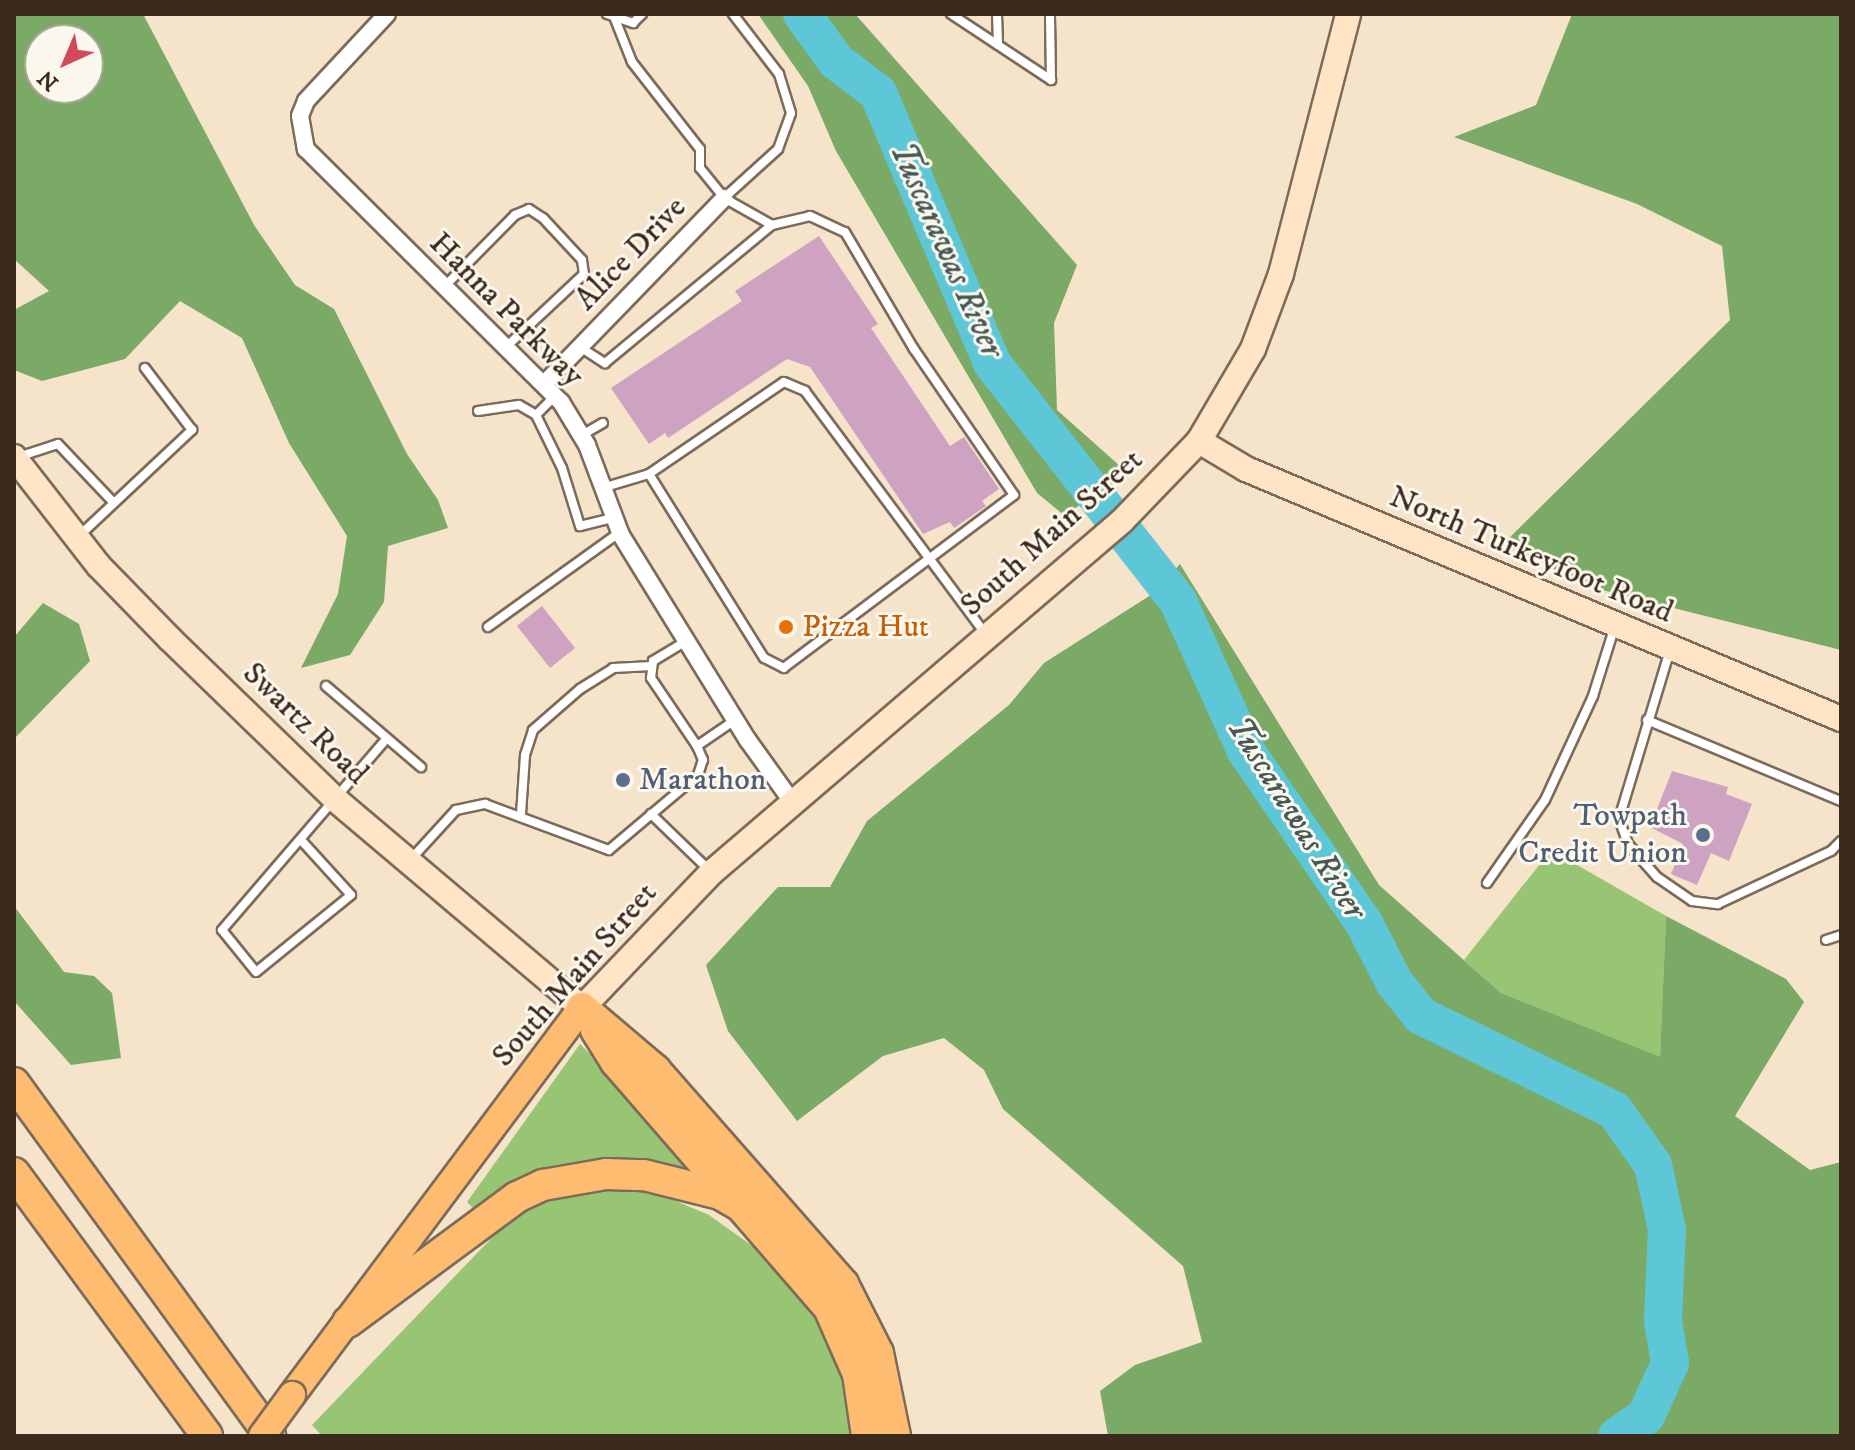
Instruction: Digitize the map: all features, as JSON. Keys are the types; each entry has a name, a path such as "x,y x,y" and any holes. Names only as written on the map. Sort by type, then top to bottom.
{"highway":[{"path":"582,1008 616,1062 829,1308 858,1374 867,1436"},
{"path":"582,1008 655,1070 843,1284 878,1353 895,1436"},
{"path":"14,1083 270,1436"},
{"path":"14,1173 207,1436"},
{"path":"348,1322 517,1197 543,1185 606,1174 644,1175 720,1194 740,1206"}],"main road":[{"name":"South Main Street","path":"262,1436 582,1008"}],"street":[{"name":"Hanna Parkway","path":"387,14 314,88 300,116 301,133 315,160 549,390 582,435 616,525 735,720 793,803"},
{"name":"South Main Street","path":"582,1008 711,873 1073,563 1153,492 1199,441 1253,349 1281,274 1348,14"},
{"name":"Alice Drive","path":"549,390 580,347 724,198"},
{"name":"North Turkeyfoot Road","path":"1199,441 1246,469 1841,719"},
{"name":"Swartz Road","path":"16,463 76,539 170,639 336,800 582,1008"}],"lane":[{"path":"611,17 633,23 642,14"},
{"path":"724,198 778,149 791,113 779,74 733,14"},
{"path":"951,14 1051,80 1050,14"},
{"path":"997,14 998,45"},
{"path":"611,17 632,62 700,149 700,168 724,198 772,225"},
{"path":"444,287 515,215 529,209 543,218 582,260 584,274 506,348"},
{"path":"580,347 605,363 772,225 810,216 845,232 914,349 1014,495 784,668 764,658 649,474"},
{"path":"76,539 192,430 145,368"},
{"path":"602,488 649,474 784,382 805,391 927,560 988,637"},
{"path":"536,415 549,390"},
{"path":"478,411 519,405 536,415 562,468 580,526 616,525"},
{"path":"582,435 603,423"},
{"path":"16,463 58,444 114,503"},
{"path":"488,627 616,525"},
{"path":"1487,883 1545,800 1593,696 1615,625"},
{"path":"521,814 525,755 533,730 613,668 652,666 686,641"},
{"path":"1670,649 1619,819 1628,844 1657,877 1692,901 1718,904 1831,851 1841,841"},
{"path":"409,862 456,810 485,804 521,814 571,839 609,850 698,775 703,760 697,746 651,678 652,666"},
{"path":"326,686 421,767"},
{"path":"697,746 735,720"},
{"path":"1647,720 1841,801"},
{"path":"301,840 351,895 256,972 222,930 387,738"},
{"path":"651,814 711,873"},
{"path":"1826,940 1841,935"}],"green space":[{"path":"14,14 143,14 254,225 295,285 334,309 407,454 438,500 448,528 388,546 384,602 350,655 301,668 338,594 347,536 289,443 242,338 180,301 125,359 42,381 14,370 14,310 49,291 14,259"},
{"path":"758,14 855,14 1077,265 1054,323 1057,410 1129,474 1064,515 1037,493 836,151 808,86"},
{"path":"1572,14 1841,14 1841,650 1590,587 1503,544 1730,320 1722,246 1637,204 1454,137 1536,105"},
{"path":"1180,564 1379,885 1501,993 1660,1057 1666,916 1786,979 1804,1002 1735,1116 1810,1170 1841,1162 1841,1436 1108,1436 1100,1391 1135,1365 1202,1342 1183,1266 1003,1109 984,1070 944,1038 883,1056 797,1121 728,1031 706,965 778,887 830,887 867,821 1009,705 1044,663 1154,593"},
{"path":"43,603 79,624 90,661 14,739 14,637"},
{"path":"1551,850 1666,916 1660,1058 1501,993 1464,960"},
{"path":"14,906 64,972 94,976 112,993 121,1058 71,1065 14,1001"},
{"path":"580,1044 720,1182 506,1191 474,1209 467,1202"},
{"path":"645,1188 709,1215 775,1262 820,1318 850,1405 851,1436 322,1436 312,1425 507,1222 563,1191"}],"building":[{"path":"819,236 878,324 871,328 950,446 964,437 999,489 982,501 986,506 954,528 950,522 923,534 810,367 787,359 668,438 665,433 649,444 611,388 742,301 735,291"},
{"path":"542,606 575,648 550,668 517,626"},
{"name":"Towpath Credit Union","path":"1672,771 1728,787 1726,794 1752,804 1729,861 1711,853 1697,885 1671,874 1683,844 1650,827"}],"waterway":[{"name":"Tuscarawas River","path":"802,14 836,61 878,93 992,363 1178,601 1246,751 1365,925 1394,982 1421,1016 1614,1110 1653,1165 1667,1229 1663,1321 1670,1363 1646,1416 1617,1436"}],"place":[{"name":"Pizza Hut","path":"786,627"},
{"name":"Marathon","path":"623,780"},
{"name":"Towpath Credit Union","path":"1703,835"}]}
